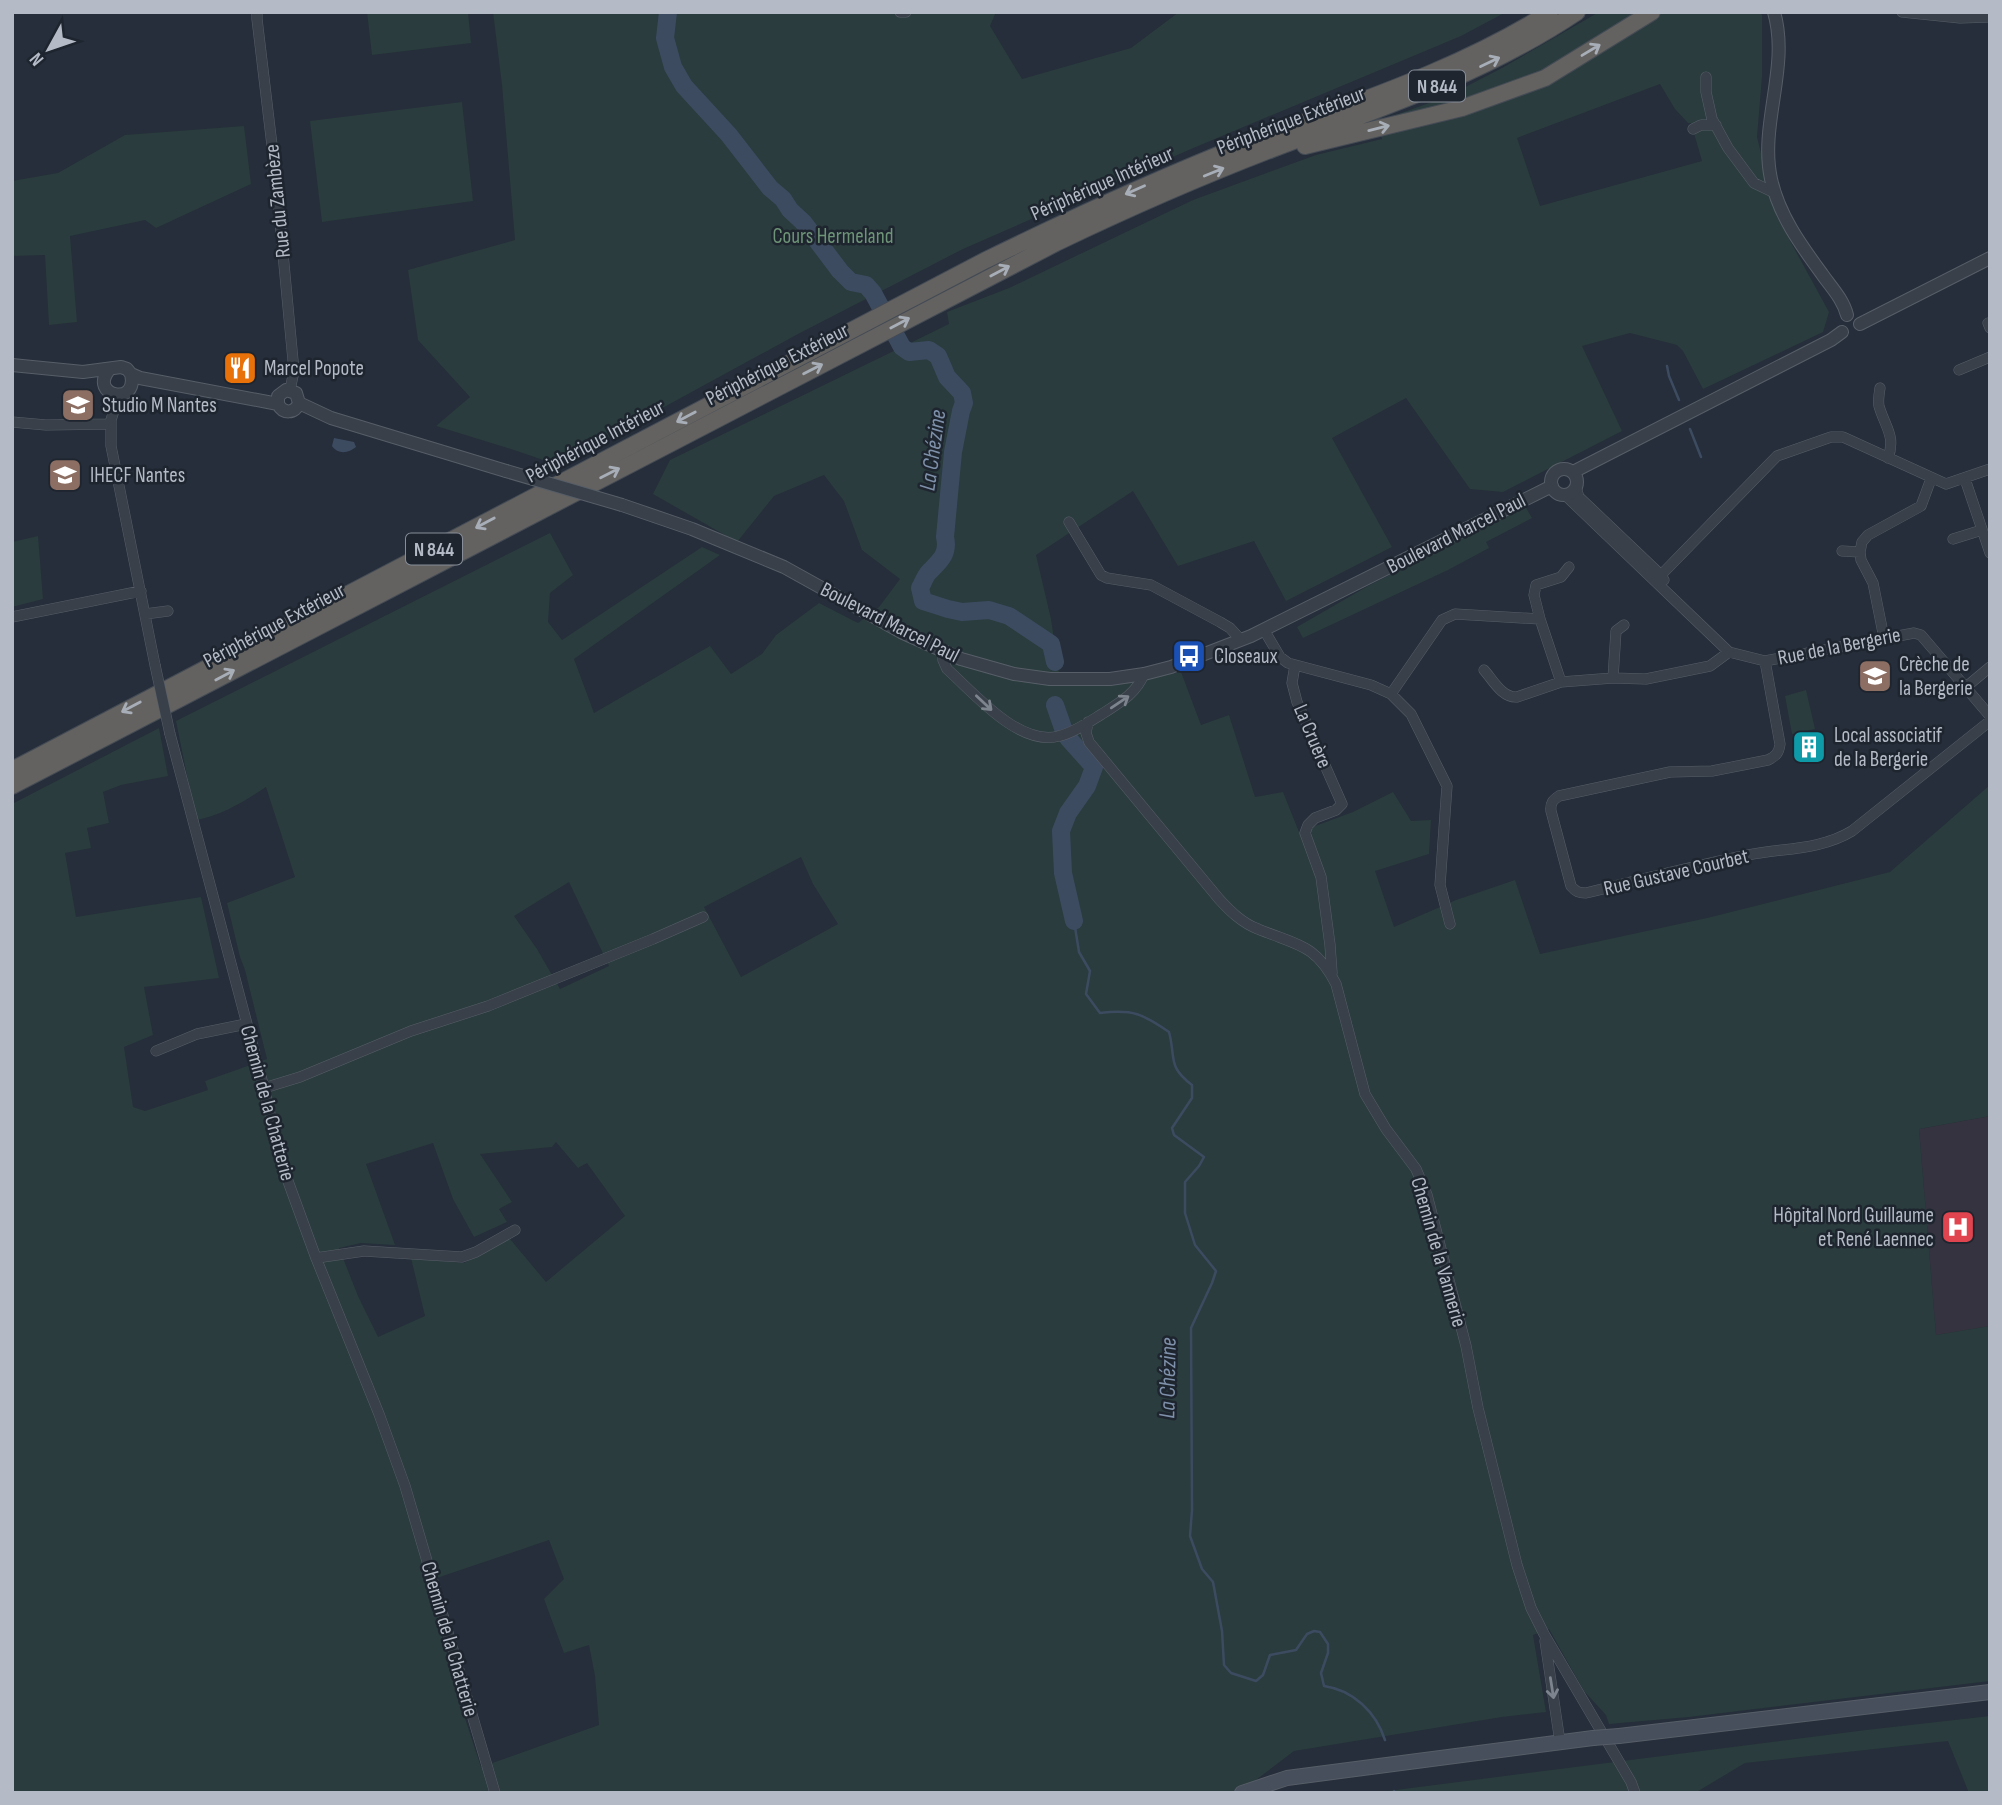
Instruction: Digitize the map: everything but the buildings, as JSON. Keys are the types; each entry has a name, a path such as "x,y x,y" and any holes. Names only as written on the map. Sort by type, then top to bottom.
{"highway":[{"path":"1486,48 1495,34 1530,12"},
{"name":"Périphérique Intérieur","path":"12,770 931,288 1048,230 1248,143 1422,78 1486,48 1550,12"},
{"name":"Périphérique Extérieur","path":"12,786 1084,229 1290,142 1455,79 1506,54 1577,12"},
{"path":"1290,142 1300,148 1462,108 1545,78 1652,12"}],"main road":[{"path":"1242,1793 1287,1778 1560,1742 1990,1692"}],"street":[{"name":"Rue du Zambèze","path":"257,12 276,179 293,371 290,390"},
{"path":"900,12 906,12"},
{"path":"1774,12 1778,27 1778,56 1768,136 1775,193 1791,229 1839,296 1847,315"},
{"path":"1902,12 1960,18 1990,17"},
{"path":"1706,77 1706,92 1712,119 1728,148 1754,183 1775,193"},
{"path":"1693,128 1716,125"},
{"path":"1860,324 1990,258"},
{"path":"1842,332 1854,335 1859,330 1860,324 1856,317 1847,315"},
{"path":"1842,332 1840,322 1847,315"},
{"path":"1573,472 1842,332"},
{"path":"1959,370 1990,357"},
{"path":"12,365 106,375 121,367 140,378 278,404"},
{"path":"106,375 108,391 119,395 131,388 131,374"},
{"path":"1880,388 1878,404 1889,430 1892,447 1888,458"},
{"path":"290,390 296,393 299,403 296,409 289,412 282,410 278,404 280,393 290,390"},
{"name":"Chemin de la Chatterie","path":"119,395 111,424 111,446 155,665 170,734 264,1088 281,1162 405,1486 495,1793"},
{"name":"Boulevard Marcel Paul","path":"299,403 331,418 692,528 784,567 901,632 961,660 1014,674 1050,679 1120,679 1197,659 1264,629 1552,486"},
{"path":"12,422 46,425 111,424"},
{"path":"1661,575 1777,456 1831,437 1843,437 1946,484 1990,469"},
{"path":"1565,469 1573,472 1577,480 1570,492 1557,493 1552,486 1552,477 1557,471 1565,469"},
{"path":"1884,638 1873,583 1861,561 1862,542 1868,535 1921,506 1931,479"},
{"path":"1965,479 1990,553"},
{"name":"Rue de la Bergerie","path":"1570,492 1579,497 1661,575 1673,600"},
{"name":"Rue de la Bergerie","path":"1570,492 1673,600 1730,652 1765,661 1914,633 1921,635 1990,716"},
{"path":"1069,522 1101,575 1151,585 1230,628 1241,640"},
{"path":"1952,539 1982,530"},
{"path":"1842,551 1860,552"},
{"path":"1560,682 1534,595 1536,585 1561,577 1569,567"},
{"path":"12,617 141,591"},
{"path":"145,614 167,611"},
{"path":"1391,694 1442,620 1455,614 1540,619"},
{"path":"1613,678 1616,631 1624,625"},
{"path":"1264,629 1280,657 1295,665 1371,685 1391,694 1410,714 1447,786 1440,885 1450,924"},
{"path":"943,652 947,669 993,711 1020,731 1045,738 1060,736 1128,697 1139,685 1144,674"},
{"path":"1484,670 1510,697 1517,697 1560,682 1613,678 1646,679 1710,666 1730,652"},
{"name":"Rue Gustave Courbet","path":"1765,661 1780,744 1779,752 1774,757 1712,771 1670,772 1559,796 1553,800 1551,811 1574,890 1586,893 1751,854 1838,840 1990,721"},
{"name":"La Cruère","path":"1295,665 1292,683 1297,702 1342,804 1336,810 1315,818 1305,833 1321,877 1332,976"},
{"path":"1966,687 1990,667"},
{"name":"Chemin de la Vannerie","path":"1088,722 1086,733 1089,742 1219,899 1241,920 1317,955 1328,967 1336,984 1365,1094 1386,1129 1416,1169 1427,1195 1466,1346 1478,1408 1517,1565 1531,1608 1635,1793"},
{"path":"264,1088 300,1077 411,1031 488,1006 703,917"},
{"path":"156,1051 197,1034 246,1024"},
{"path":"316,1258 364,1251 462,1257 515,1230"},
{"path":"1544,1634 1560,1742"}],"shaded area":[{"name":"Hôpital Nord Guillaume et René Laennec","path":"1990,1116 1990,1326 1936,1335 1919,1129"}],"green space":[{"path":"367,12 468,12 471,43 372,55"},
{"name":"Cours Hermeland","path":"493,12 996,12 990,26 1022,79 1131,48 1179,12 1506,12 1461,36 1191,149 963,249 798,334 558,465 436,426 470,397 418,340 408,270 515,240"},
{"path":"1599,12 1760,12 1762,77 1757,137 1777,217 1829,312 1823,332 1703,389 1683,351 1677,345 1630,333 1582,346 1622,431 1503,492 1470,489 1406,398 1332,438 1392,547 1286,601 1254,541 1178,566 1133,491 1036,555 1051,619 1061,686 1113,685 1181,672 1201,725 1229,715 1255,797 1283,792 1299,832 1353,812 1393,792 1411,821 1431,820 1429,854 1375,871 1394,927 1456,900 1515,880 1540,954 1707,918 1890,872 1990,785 1990,1116 1919,1129 1936,1335 1990,1326 1990,1681 1609,1724 1606,1715 1584,1691 1549,1629 1533,1635 1546,1712 1294,1751 1239,1793 12,1793 12,804 159,728 168,776 121,785 103,792 109,823 87,828 91,848 65,853 76,917 201,897 219,978 144,987 153,1035 124,1047 133,1107 145,1111 208,1090 205,1081 267,1059 227,903 295,877 266,787 241,803 196,820 176,721 550,533 573,575 550,593 548,622 562,640 702,547 720,555 574,659 594,713 710,646 731,674 762,654 776,635 819,603 858,623 879,607 900,579 862,550 844,501 824,475 774,496 737,542 653,494 670,460 949,324 947,312 1009,288 1193,200 1316,155 1382,139 1376,122 1446,97","holes":["1660,84 1675,109 1691,123 1702,161 1540,206 1517,138","801,857 813,884 838,924 741,977 704,907","569,882 609,966 560,989 514,916","556,1142 578,1168 587,1163 625,1216 546,1282 510,1239 464,1263 411,1258 425,1316 378,1337 339,1248 361,1243 395,1245 366,1164 433,1143 453,1199 474,1237 507,1222 499,1209 512,1202 480,1154 552,1147","549,1540 564,1579 544,1599 564,1653 589,1645 595,1676 599,1725 481,1767 458,1697 428,1581"]},
{"path":"462,102 473,201 322,222 310,121"},
{"path":"244,126 251,184 156,228 145,220 70,236 77,322 49,325 45,255 12,256 12,181 58,173 125,135"},
{"path":"1525,506 1532,518 1486,542 1489,548 1303,638 1297,627 1368,586"},
{"path":"38,536 43,599 12,607 12,542"},
{"path":"1806,690 1815,729 1792,734 1785,696"},
{"path":"1990,1716 1990,1793 1969,1793 1948,1741 1745,1763 1695,1793 1372,1793 1866,1730"}],"water":[{"path":"334,438 354,442 356,447 347,452 337,451 332,446"}],"waterway":[{"name":"La Chézine","path":"668,12 665,38 673,67 684,86 729,135 770,188 803,222 840,271 851,282 866,285 873,293 902,347 909,352 929,350 938,356 947,377 962,393 964,403 953,452 946,548 943,557 920,588 923,601 962,612 989,610 1009,616 1051,644 1055,662"},
{"path":"1667,366 1679,400"},
{"path":"1690,429 1701,457"},
{"name":"La Chézine","path":"1055,705 1064,731"},
{"name":"La Chézine","path":"1068,738 1094,767 1087,786 1068,813 1061,831 1063,873 1074,921"},
{"name":"La Chézine","path":"1074,921 1079,952 1090,971 1086,994 1100,1013 1137,1014 1169,1032 1176,1067 1192,1085 1192,1098 1172,1128 1174,1135 1204,1157 1185,1182 1185,1213 1195,1245 1216,1271 1191,1328 1190,1536 1202,1569 1213,1582 1222,1631 1224,1665 1231,1673 1256,1681 1263,1675 1270,1655 1296,1650 1307,1634 1320,1632 1328,1644 1328,1653 1321,1673 1324,1686 1344,1692 1362,1704 1376,1720 1385,1740"}],"place":[{"name":"Marcel Popote","path":"240,368"},
{"name":"Studio M Nantes","path":"78,405"},
{"name":"IHECF Nantes","path":"65,475"},
{"name":"Closeaux","path":"1189,656"},
{"name":"Crèche de la Bergerie","path":"1875,676"},
{"name":"Local associatif de la Bergerie","path":"1809,747"},
{"name":"Hôpital Nord Guillaume et René Laennec","path":"1958,1227"}]}
